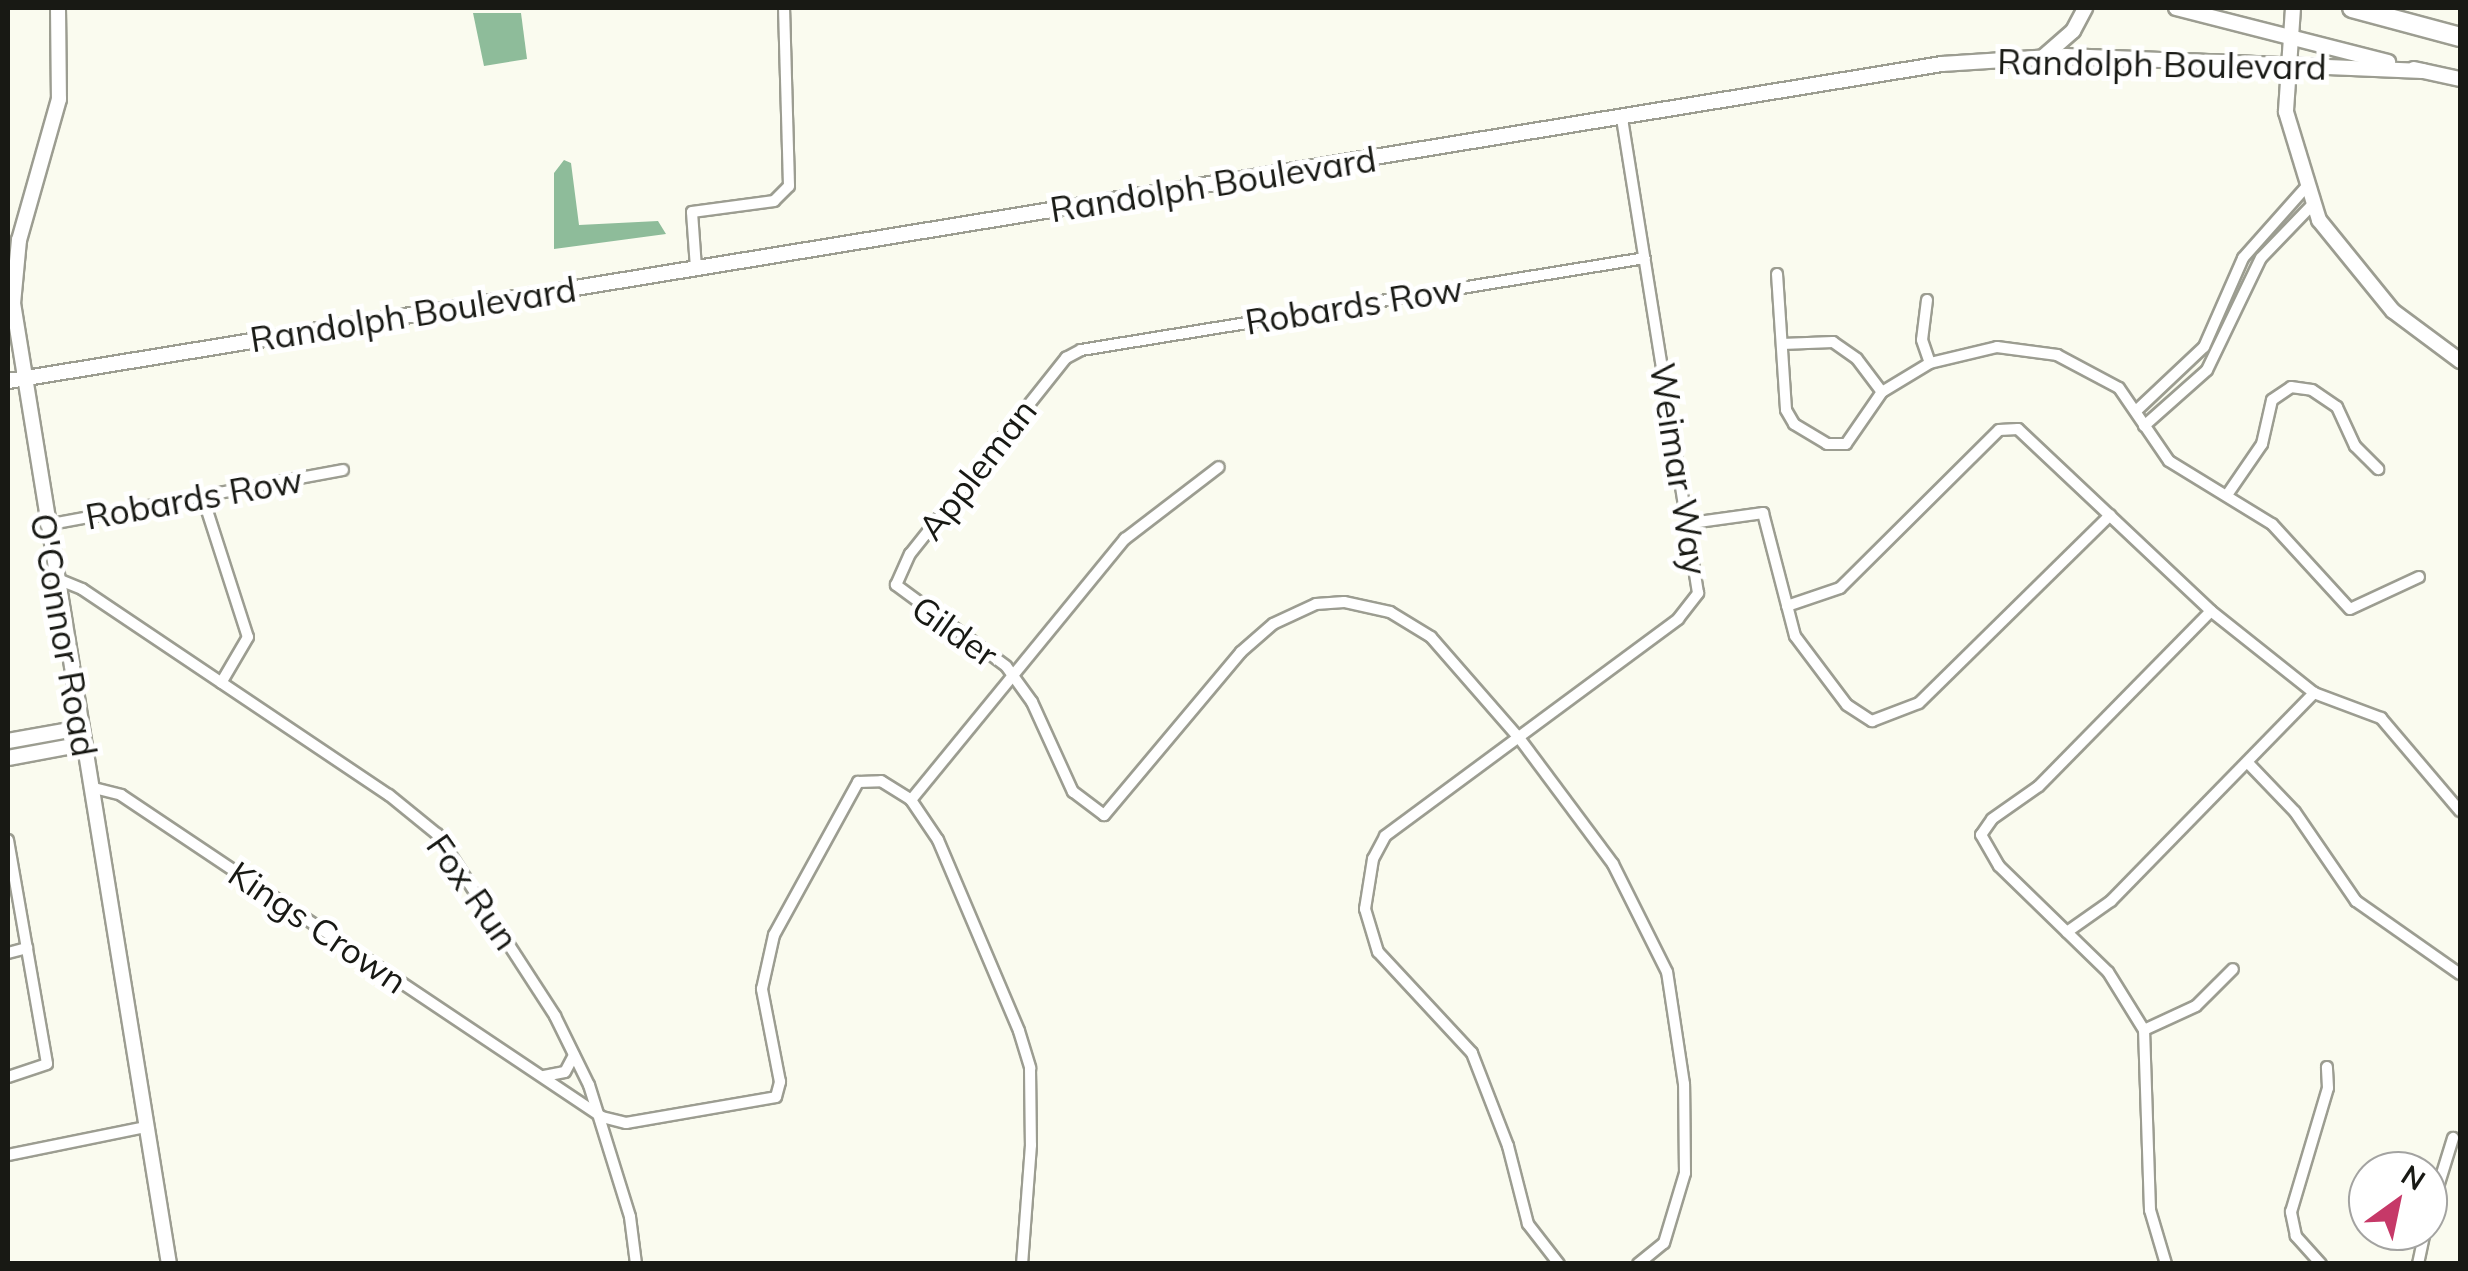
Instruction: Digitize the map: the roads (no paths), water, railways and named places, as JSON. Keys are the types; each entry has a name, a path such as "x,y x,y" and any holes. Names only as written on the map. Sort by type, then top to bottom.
{"highway":[{"path":"2352,8 2460,37"},
{"path":"2378,14 2460,45"}],"street":[{"name":"O'Connor Road","path":"58,8 59,99 16,261 14,380 45,525 168,1264"},
{"path":"696,268 692,212 774,200 789,186 784,8"},
{"path":"2042,58 2074,31 2086,8"},
{"path":"2176,8 2460,80"},
{"path":"2292,11 2286,63 2290,140 2312,205 2352,266 2392,310 2460,361"},
{"name":"Randolph Boulevard","path":"14,380 1829,79 2042,58 2286,63 2423,71"},
{"name":"Weimar Way","path":"1519,738 1694,602 1700,582 1622,116"},
{"path":"2136,412 2204,348 2243,258 2306,188"},
{"path":"2144,426 2208,370 2261,258 2312,205"},
{"name":"Robards Row","path":"1066,358 1644,258"},
{"path":"1777,274 1786,410 1794,424 1837,447 1882,392 1930,363 1997,348 2056,355 2108,379 2169,461 2227,495 2292,542 2350,609 2419,577"},
{"path":"1928,300 1922,340 1930,363"},
{"path":"1782,344 1832,342 1858,359 1882,392"},
{"name":"Appleman","path":"896,584 910,554 1066,358"},
{"path":"2227,495 2262,444 2272,400 2291,387 2312,390 2338,407 2355,446 2378,470"},
{"path":"1788,606 1840,588 2007,427 2018,429 2212,611 2314,693 2381,718 2460,811"},
{"path":"911,800 1125,539 1219,467"},
{"name":"Robards Row","path":"45,525 343,470"},
{"path":"202,498 248,637 221,684"},
{"path":"1691,523 1763,513 1795,636 1858,716 1886,720 1919,703 1952,674 2110,515"},
{"name":"Fox Run","path":"54,577 221,684 437,834 574,1055 602,1117 636,1264"},
{"name":"Gilder","path":"896,584 1016,676"},
{"path":"1016,676 1072,792 1104,815 1241,652 1273,624 1316,604 1358,604 1418,628 1519,738 1613,864 1667,972 1684,1084 1685,1173 1673,1223 1643,1260"},
{"path":"2166,1264 2150,1210 2144,1030 2108,972 1986,852 1982,835 1992,819 2040,786 2212,611"},
{"path":"2067,932 2111,901 2249,764 2314,693"},
{"path":"8,741 81,736"},
{"path":"8,758 81,736"},
{"path":"1519,738 1385,836 1372,859 1365,909 1378,952 1472,1053 1504,1133 1528,1224 1558,1264"},
{"path":"2249,764 2295,812 2356,901 2460,974"},
{"path":"602,1117 626,1123 776,1098 780,1082 762,990 788,902 858,782 881,781 911,800 961,886 1030,1068 1022,1264"},
{"name":"Kings Crown","path":"90,786 121,795 602,1117"},
{"path":"8,840 46,1064 8,1077"},
{"path":"8,953 27,948"},
{"path":"2144,1030 2196,1006 2233,969"},
{"path":"542,1076 560,1076 574,1055"},
{"path":"2321,1264 2296,1236 2291,1212 2328,1088 2327,1067"},
{"path":"8,1156 146,1127"},
{"path":"2448,1154 2453,1138"}]}
